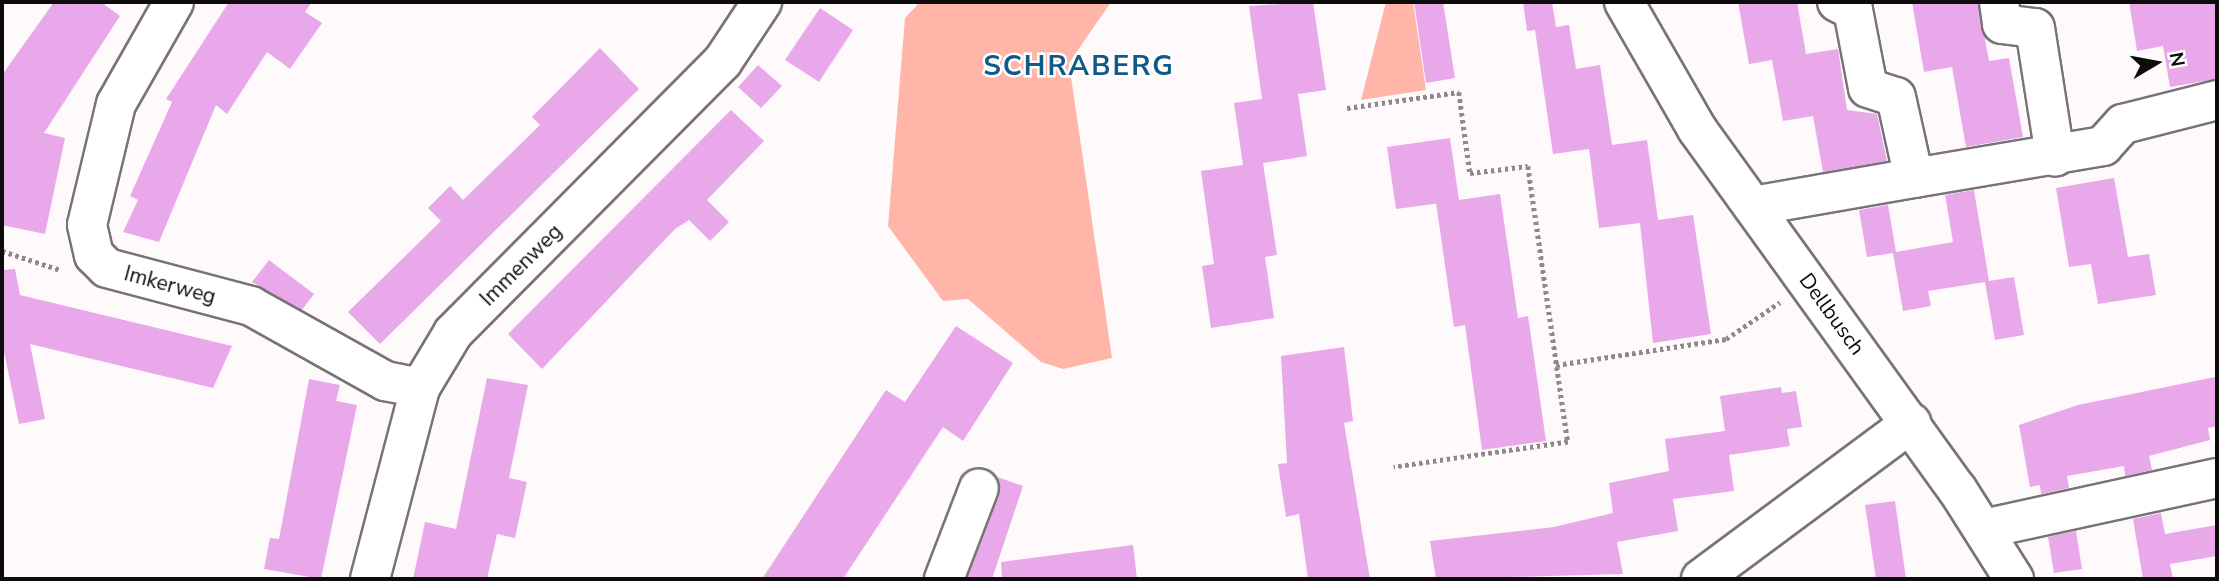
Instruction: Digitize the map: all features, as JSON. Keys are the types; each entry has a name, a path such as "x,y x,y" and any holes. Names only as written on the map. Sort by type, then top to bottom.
{"street":[{"path":"94,255 87,225 116,104 174,2"},
{"name":"Immenweg","path":"370,579 420,388 453,333 723,61 762,2"},
{"name":"Dellbusch","path":"1624,2 1697,128 1911,423 2014,579"},
{"path":"1837,2 1853,10 1868,88 1896,97 1914,178"},
{"path":"1999,2 2003,24 2035,28 2055,156"},
{"path":"1753,206 2103,146 2123,124 2217,100"},
{"name":"Imkerweg","path":"94,255 107,268 251,306 385,381 420,388"},
{"path":"1701,579 1911,423"},
{"path":"1983,529 2217,478"},
{"path":"944,579 979,488"}],"path":[{"path":"1347,108 1460,92 1471,173 1528,166 1568,442 1394,467"},
{"path":"2,251 66,271 94,255"},
{"path":"1556,365 1726,339 1809,282"}],"shaded area":[{"path":"920,2 1111,2 1069,63 1112,358 1063,369 1041,362 968,299 943,301 888,226 905,18"},
{"path":"1386,2 1413,2 1426,90 1361,100"}],"building":[{"path":"54,2 101,2 120,16 44,133 65,138 45,234 2,225 2,75"},
{"path":"229,2 312,2 305,12 322,23 290,69 267,52 227,114 216,105 159,242 123,232 138,200 130,196 172,102 166,99"},
{"path":"1313,2 1326,90 1298,94 1307,156 1263,163 1277,255 1265,257 1274,318 1211,328 1202,266 1214,264 1201,171 1243,165 1234,103 1262,99 1249,6"},
{"path":"1414,2 1443,2 1455,78 1426,83"},
{"path":"1523,2 1552,2 1556,27 1569,25 1576,69 1600,65 1612,145 1647,140 1658,220 1693,215 1711,334 1653,343 1640,223 1599,228 1589,149 1553,154 1535,30 1527,31"},
{"path":"1738,2 1797,2 1806,54 1838,49 1847,110 1877,114 1887,161 1823,172 1813,116 1783,121 1772,60 1749,64"},
{"path":"1912,2 1978,2 1989,61 2009,58 2023,137 1966,147 1952,67 1924,72"},
{"path":"2129,2 2217,2 2217,79 2170,87 2163,46 2137,51"},
{"path":"820,8 853,30 819,82 785,60"},
{"path":"600,48 639,89 380,344 348,312 441,221 428,208 450,186 463,200 540,125 532,117"},
{"path":"758,65 782,86 761,108 738,87"},
{"path":"731,110 764,141 707,200 729,222 710,241 689,220 675,229 542,369 508,334"},
{"path":"1450,138 1459,200 1500,194 1518,318 1528,316 1546,441 1482,450 1465,325 1454,327 1436,204 1396,209 1387,147"},
{"path":"2114,178 2128,257 2149,254 2156,295 2098,304 2091,264 2069,267 2056,188"},
{"path":"1974,190 1989,281 2014,277 2024,335 1995,340 1985,282 1928,291 1931,306 1903,311 1893,253 1867,257 1859,210 1888,205 1896,252 1953,242 1945,195"},
{"path":"269,260 314,294 302,310 252,282"},
{"path":"15,269 20,295 232,346 213,388 30,344 45,419 19,424 2,342 2,270"},
{"path":"956,326 1013,363 963,441 943,427 843,579 762,579 886,390 905,402"},
{"path":"1344,347 1353,421 1344,423 1370,579 1308,579 1299,514 1286,517 1278,464 1287,463 1281,356"},
{"path":"2215,377 2217,426 2208,428 2210,440 2149,456 2152,470 2125,476 2124,466 2067,476 2069,488 2041,494 2040,485 2030,487 2019,425 2078,405"},
{"path":"487,378 528,385 509,478 527,482 515,538 497,534 487,579 413,579 425,522 456,529"},
{"path":"309,379 340,385 336,401 357,405 321,579 264,569 270,538 279,539"},
{"path":"1781,387 1782,393 1796,391 1802,427 1787,429 1790,446 1729,455 1734,491 1673,499 1678,531 1617,542 1623,574 1436,579 1430,541 1554,527 1613,513 1609,483 1669,471 1665,439 1725,431 1720,396"},
{"path":"997,477 1023,486 992,579 967,579 999,496"},
{"path":"1895,501 1906,579 1876,579 1865,505"},
{"path":"2161,513 2165,534 2217,525 2217,556 2170,564 2173,579 2143,579 2133,519"},
{"path":"2076,531 2082,569 2054,573 2048,537"},
{"path":"1133,545 1137,579 1002,579 1001,562"}],"district":[{"name":"SCHRABERG","path":"1079,66"}]}
